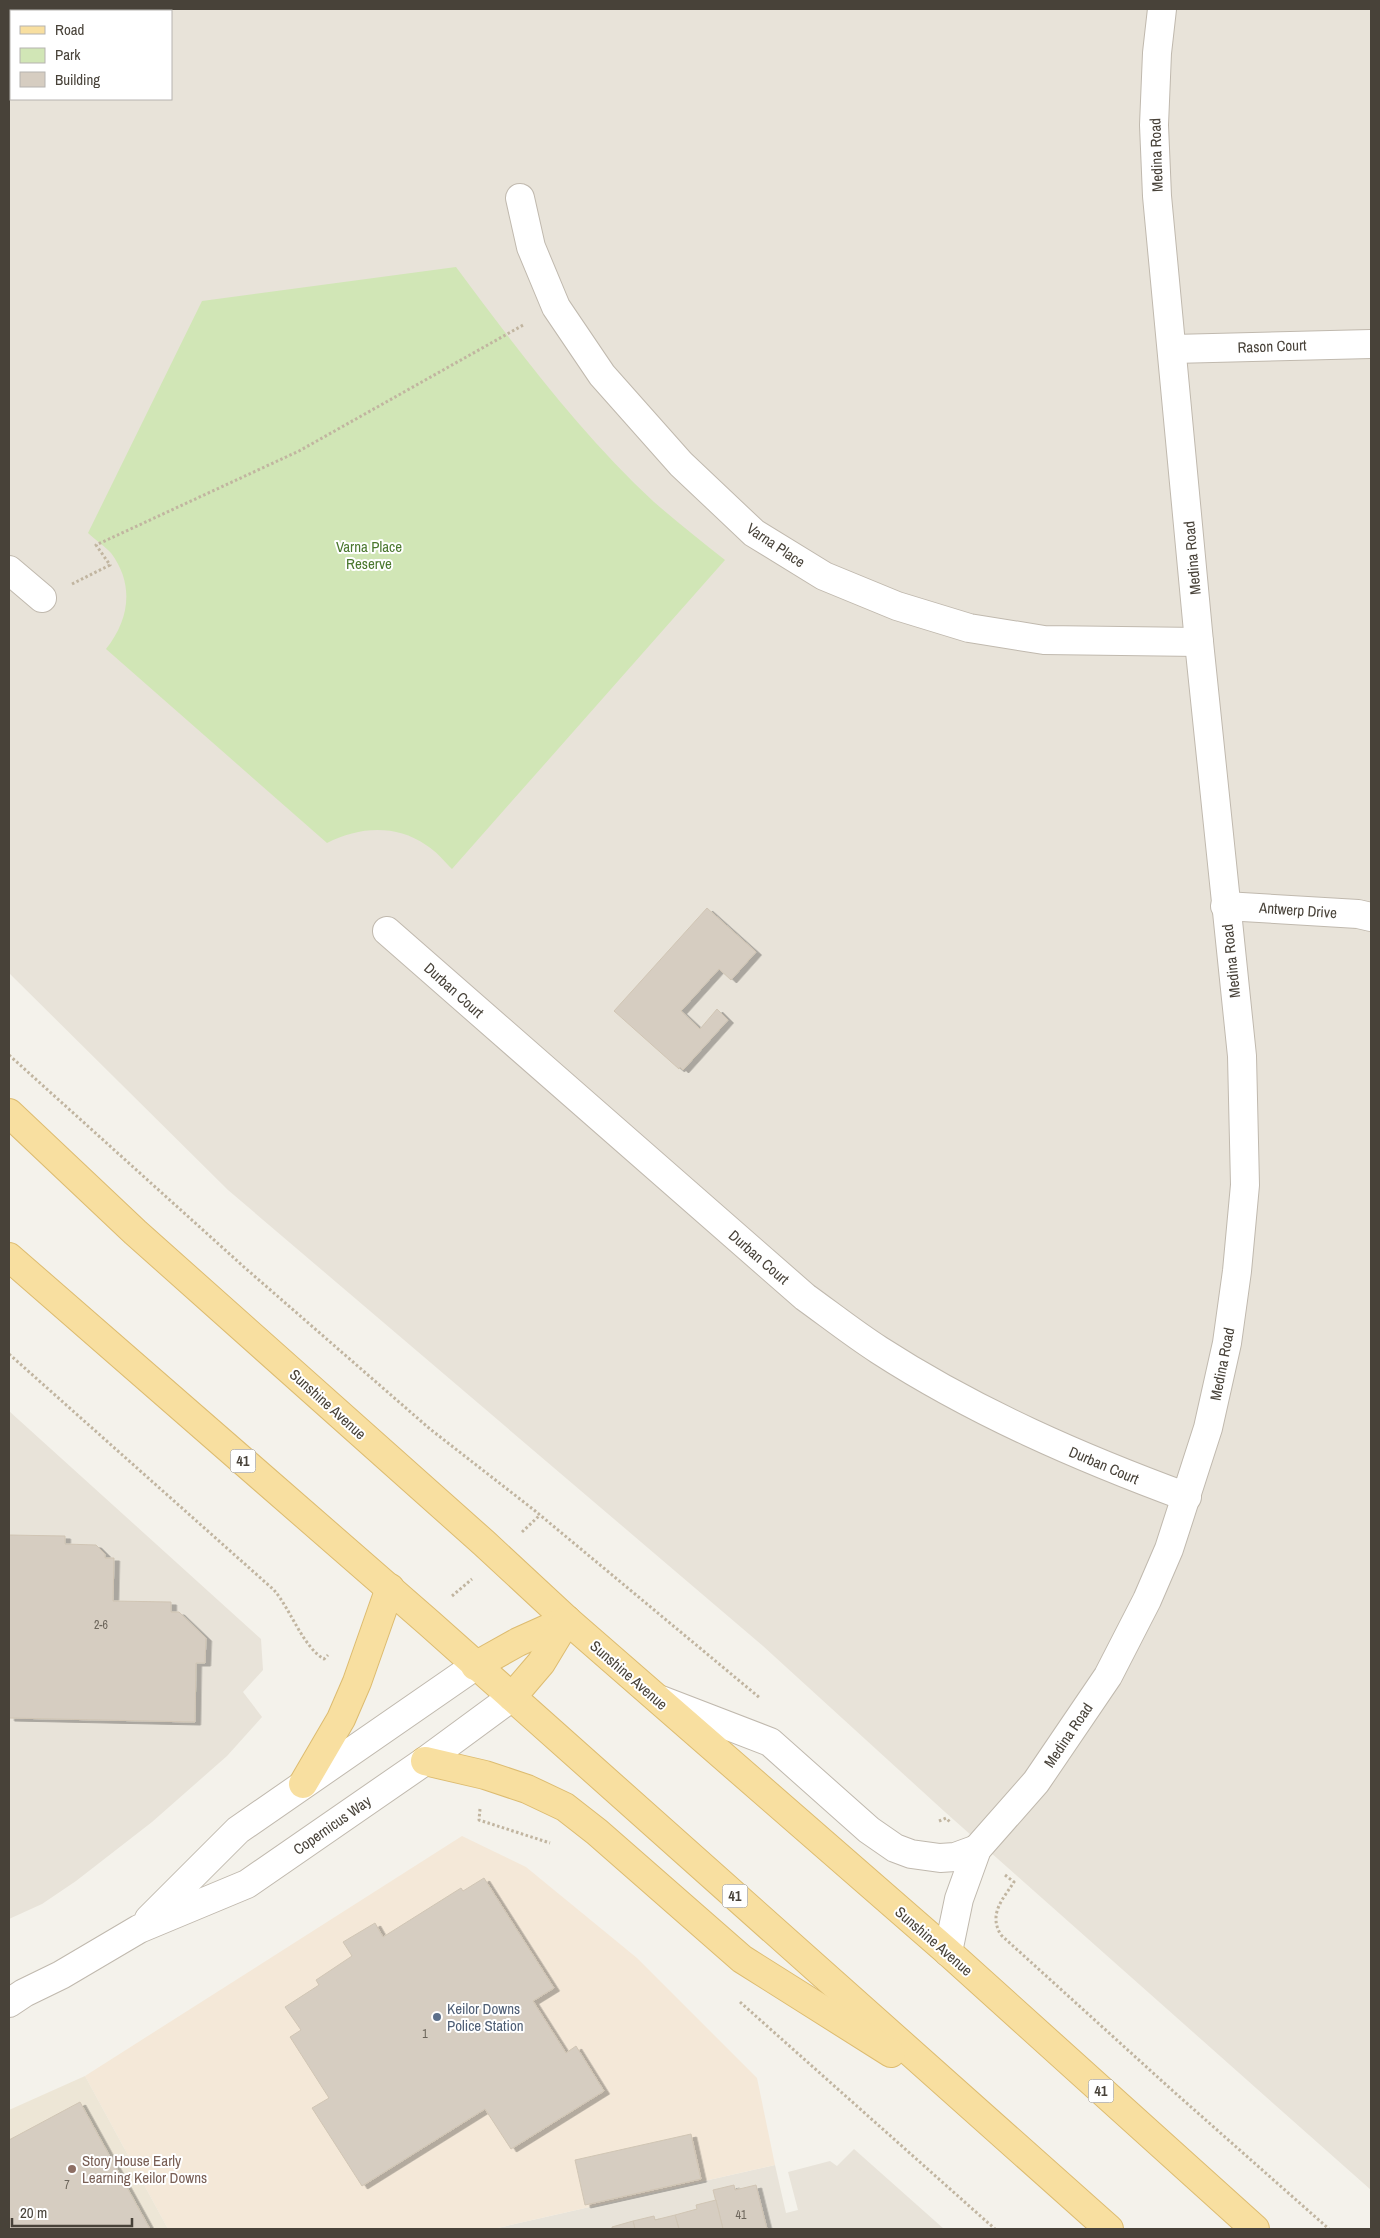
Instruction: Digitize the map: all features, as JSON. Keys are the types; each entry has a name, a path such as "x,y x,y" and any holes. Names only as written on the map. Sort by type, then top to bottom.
{"main road":[{"name":"Sunshine Avenue","path":"9,1113 135,1232 498,1555 566,1620 948,1952 1255,2229"},
{"name":"41","path":"9,1257 390,1588 475,1666 1109,2229"},
{"path":"303,1784 349,1700 390,1588"},
{"path":"475,1666 518,1642 566,1620"},
{"path":"512,1697 541,1663 566,1620"},
{"path":"425,1761 528,1789 565,1807 597,1832 742,1959 958,2096"}],"street":[{"name":"Medina Road","path":"948,1952 959,1899 977,1849 1036,1782 1108,1676 1147,1600 1169,1549 1208,1428 1227,1344 1238,1271 1245,1185 1242,1056 1225,906 1157,196 1154,125 1157,53 1162,9"},
{"name":"Varna Place","path":"520,198 531,247 556,307 602,375 681,464 754,533 824,576 897,606 969,628 1044,640 1199,642"},
{"name":"Rason Court","path":"1173,349 1371,344"},
{"path":"9,570 42,598"},
{"name":"Antwerp Drive","path":"1225,906 1358,914 1371,917"},
{"name":"Durban Court","path":"387,931 805,1297 878,1350 958,1397 1088,1460 1187,1497"},
{"name":"Copernicus Way","path":"139,1929 238,1830 475,1666"},
{"name":"Copernicus Way","path":"14,1997 61,1976 139,1929 247,1884 425,1761 512,1697"},
{"name":"Medina Road","path":"657,1699 770,1742 869,1830 895,1848 918,1856 940,1858 955,1857 977,1849"}],"path":[{"path":"42,598 110,565 96,545 299,452 556,307"},
{"path":"9,1055 244,1267 430,1429 540,1516 763,1701"},
{"path":"9,1354 274,1590 285,1603 314,1653 324,1659 330,1652"},
{"path":"429,1623 444,1603 540,1516"},
{"path":"930,1819 938,1821 946,1818"},
{"path":"478,1820 551,1843"},
{"path":"1014,1882 998,1906 995,1926 1001,1935 1329,2229"},
{"path":"738,2000 995,2229"}],"shaded area":[{"path":"9,9 1371,9 1371,2190 945,1812 763,1646 228,1190 9,973"},
{"path":"9,1411 261,1639 263,1670 243,1692 262,1717 227,1756 152,1822 76,1881 42,1904 9,1919"},
{"name":"Keilor Downs Police Station","path":"462,1836 526,1867 637,1958 757,2078 775,2165 493,2229 168,2229 85,2076"},
{"name":"Story House Early Learning Keilor Downs","path":"85,2076 168,2229 9,2229 9,2110"},
{"path":"854,2149 944,2229 493,2229 775,2165 786,2213 798,2210 788,2172 830,2161 837,2166"}],"green space":[{"name":"Varna Place Reserve","path":"456,267 574,419 654,502 725,560 452,869 437,853 426,845 414,838 389,831 364,831 327,843 106,649 114,638 124,614 126,590 124,577 111,553 88,533 202,301"}],"building":[{"path":"707,908 756,952 731,980 719,969 681,1011 700,1029 717,1009 728,1020 683,1070 680,1067 679,1069 614,1011"},
{"path":"9,1535 65,1536 65,1544 96,1545 105,1554 105,1558 114,1558 113,1601 171,1602 171,1612 179,1612 206,1638 205,1663 196,1663 195,1722 9,1718"},
{"path":"484,1878 554,1988 533,2001 566,2053 576,2046 604,2091 511,2149 485,2109 362,2186 312,2108 329,2098 290,2037 301,2030 285,2007 319,1985 316,1980 352,1956 343,1942 375,1923 383,1937 461,1888 463,1891"},
{"name":"Story House Early Learning Keilor Downs","path":"80,2102 150,2229 9,2229 9,2140"},
{"path":"691,2134 701,2179 585,2205 575,2160"},
{"path":"734,2185 735,2190 756,2185 767,2229 723,2229 713,2190"},
{"path":"716,2200 723,2229 679,2229 675,2215 697,2209 696,2205"},
{"path":"675,2215 679,2229 635,2229 633,2221 654,2216 655,2220"},
{"path":"633,2221 635,2229 612,2229 612,2227"}],"place":[{"name":"Keilor Downs Police Station","path":"437,2017"},
{"name":"Story House Early Learning Keilor Downs","path":"72,2169"}]}
